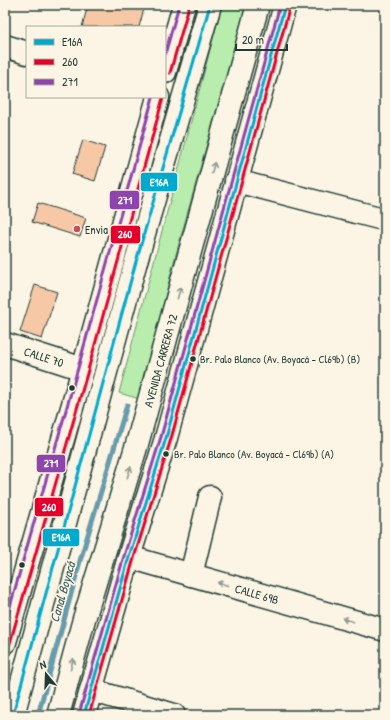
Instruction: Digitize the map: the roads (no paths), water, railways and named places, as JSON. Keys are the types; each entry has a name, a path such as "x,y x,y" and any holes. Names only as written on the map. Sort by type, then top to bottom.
{"main road":[{"path":"166,68 184,5"},
{"path":"192,5 198,47"},
{"path":"13,715 134,265 210,5"},
{"name":"AVENIDA CARRERA 72","path":"58,715 84,619 138,444 258,5"},
{"name":"AVENIDA CARRERA 72","path":"84,715 129,557 166,438 285,5"},
{"path":"5,46 26,53"},
{"path":"224,127 269,62"},
{"path":"5,642 83,369 158,98"},
{"path":"236,181 379,218"},
{"name":"CALLE 70","path":"5,344 83,369"},
{"path":"49,486 56,557"},
{"path":"192,575 210,497"},
{"path":"119,505 129,557"},
{"name":"CALLE 69B","path":"129,557 385,630"},
{"path":"91,690 174,715"}],"waterway":[{"name":"Canal Boyacá","path":"38,715 80,561 127,405"}],"place":[{"name":"Envia","path":"77,229"},
{"name":"Br. Palo Blanco (Av. Boyacá - Cl69b) (B)","path":"193,359"},
{"name":"Br. Palo Blanco (Av. Boyacá - Cl69b) (A)","path":"166,454"}]}
